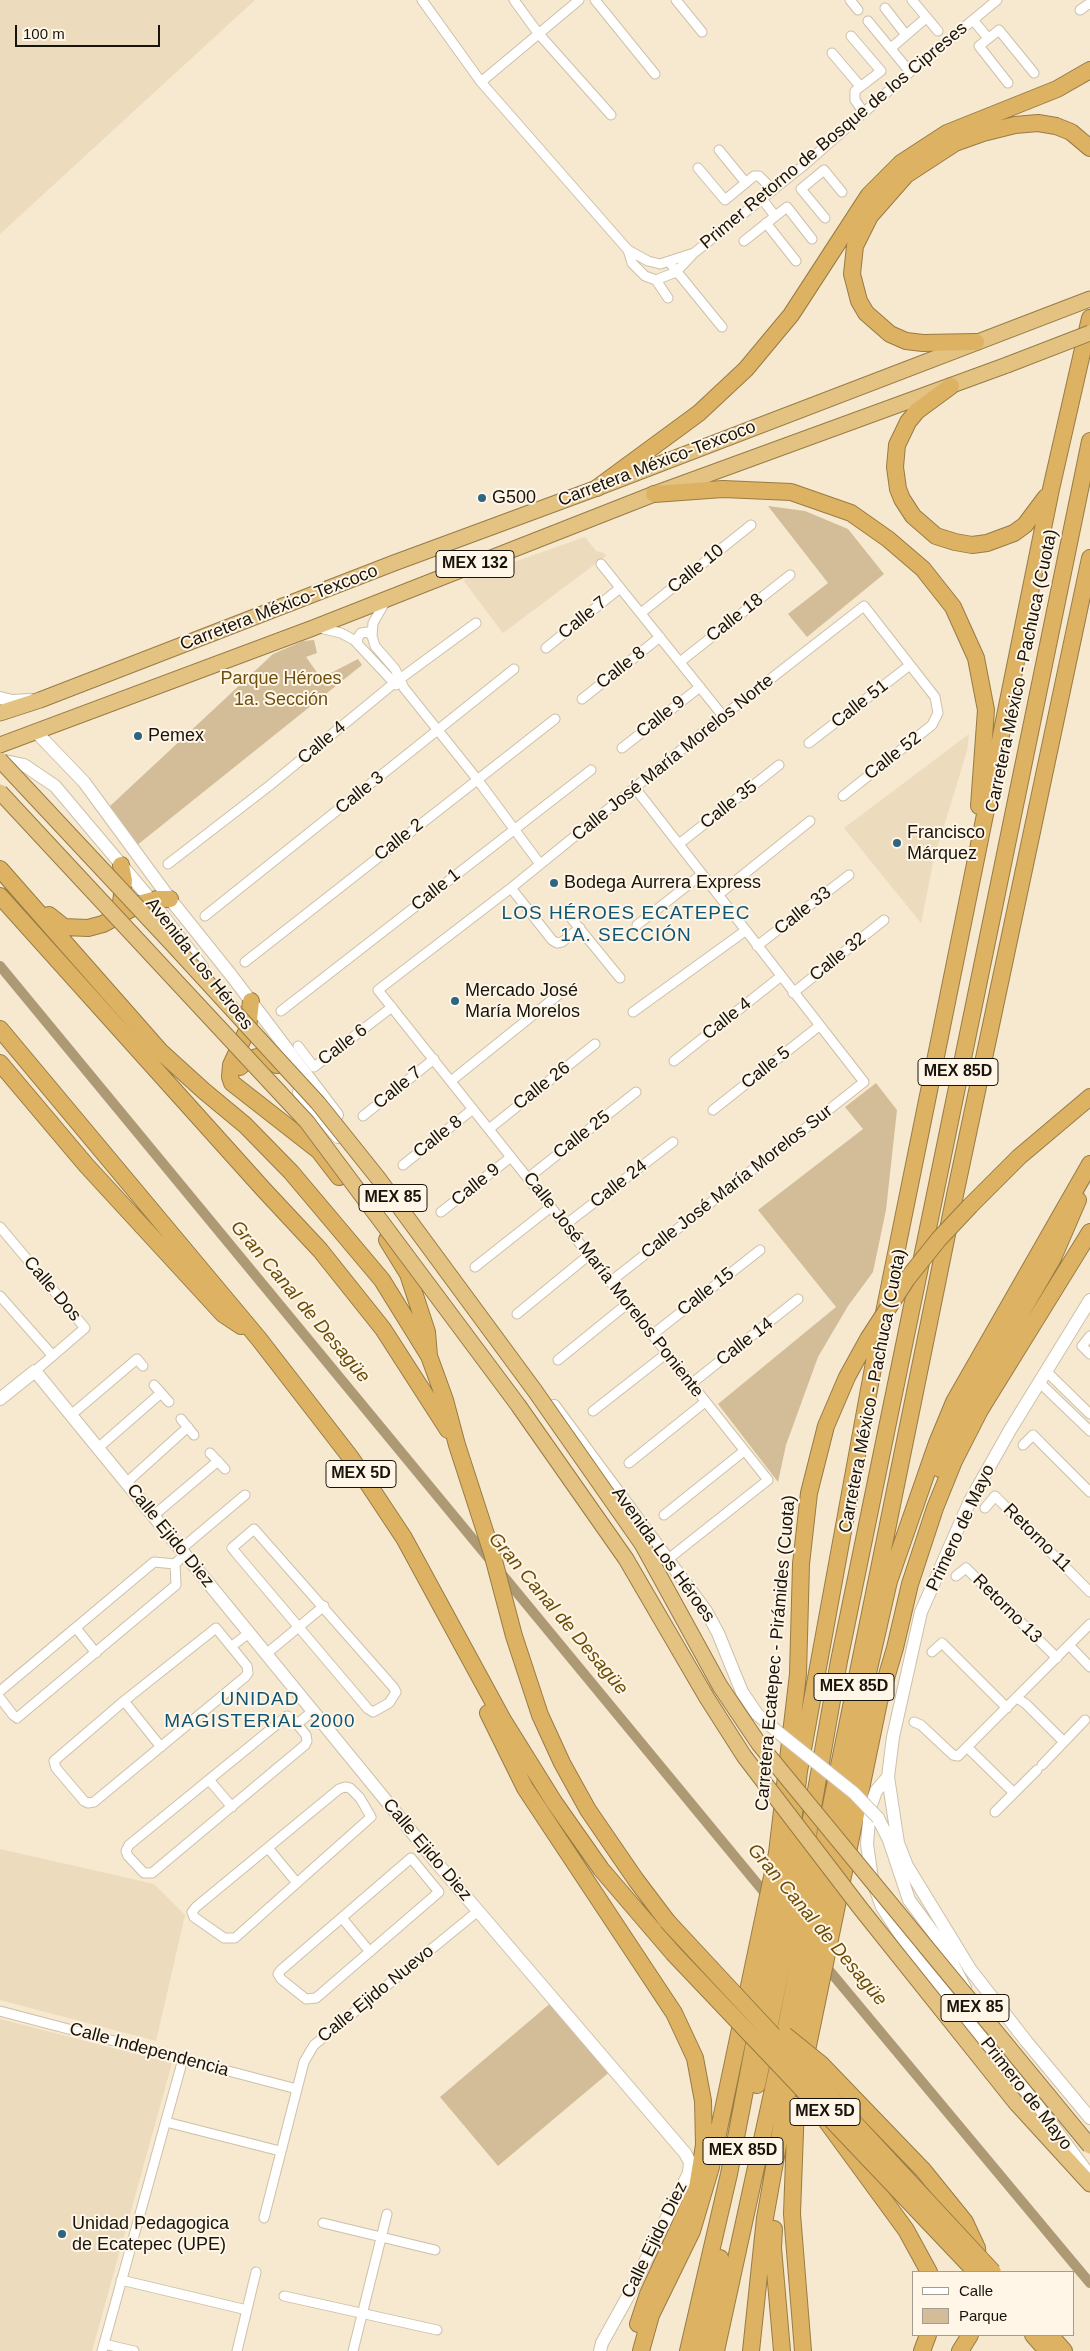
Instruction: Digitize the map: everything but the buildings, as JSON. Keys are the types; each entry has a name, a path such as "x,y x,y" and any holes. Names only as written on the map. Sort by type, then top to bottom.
{"highway":[{"path":"597,488 699,413 746,369 791,315 869,195 901,163 947,133 1057,89 1090,70"},
{"path":"976,342 923,343 906,341 890,334 866,313 854,288 852,267 855,246 870,216 906,175 956,143 983,133 1015,125 1038,123 1056,126 1071,132 1090,148"},
{"name":"Carretera México-Texcoco","path":"0,713 40,700 394,563 597,488 1090,299"},
{"path":"688,2351 729,2174 788,1866 799,1771 875,1357 1051,489 1090,318"},
{"name":"Carretera México-Texcoco","path":"0,745 313,628 654,494 951,386 1090,333"},
{"path":"951,386 917,411 908,422 897,445 894,467 897,484 902,499 913,516 923,526 946,539 972,545 986,544 1014,533 1025,525 1051,489"},
{"name":"Carretera México - Pachuca (Cuota)","path":"701,2351 800,1880 838,1661 1090,440"},
{"path":"654,494 723,489 791,492 851,513 888,539 923,569 953,606 976,658 986,710 974,875"},
{"name":"MEX 85D","path":"716,2351 777,2071 797,1965 817,1902 955,1195 1090,558"},
{"name":"MEX 85","path":"0,760 173,944 318,1103 378,1178 534,1391 642,1544 720,1686 759,1744 1090,2146"},
{"name":"MEX 85","path":"0,792 307,1122 518,1405 626,1559 707,1698 744,1756 861,1909 1016,2103 1090,2184"},
{"path":"110,921 118,910 123,897 124,881 121,866"},
{"path":"0,870 34,906 41,918 161,1052 210,1096 228,1106 291,1172 382,1280 429,1356 445,1400 457,1445"},
{"name":"MEX 5D","path":"0,896 320,1250 383,1329 457,1445 475,1497 514,1636 540,1715 562,1764 588,1810 636,1880 668,1921 992,2271"},
{"path":"34,906 46,911 58,924 72,929 96,927 151,900 170,900"},
{"path":"251,1001 248,1028 231,1065 230,1077 232,1083 319,1151 394,1248 408,1274 428,1332 429,1356"},
{"name":"MEX 5D","path":"0,1029 259,1339 351,1458 394,1522 503,1720 554,1802 601,1869 673,1953 977,2271"},
{"path":"228,1106 232,1083 242,1064 252,1058 265,1058 277,1065"},
{"path":"0,1062 86,1165 222,1314 259,1339"},
{"name":"Carretera Ecatepec - Pirámides (Cuota)","path":"641,2351 651,2315 686,2247 705,2192 777,1853 798,1674 799,1592 805,1517 826,1426 847,1377 868,1339 907,1279 939,1239 1019,1157 1087,1099"},
{"path":"228,1106 252,1100"},
{"path":"750,2351 765,2218 808,1978 817,1902 846,1808 868,1673 889,1581 914,1505 954,1402 1090,1165"},
{"path":"879,1702 884,1654 904,1567 950,1444 969,1402 1053,1258 1072,1218 1090,1165"},
{"path":"782,2351 773,2248 774,2220 833,1921 879,1702 895,1648 910,1584 935,1508 954,1461 988,1395 1090,1232"},
{"path":"452,1628 494,1726 525,1788 674,2013 695,2058 703,2101 704,2136 697,2188 648,2294 641,2313 632,2351"},
{"path":"861,1869 928,1935 1090,2132"},
{"path":"741,2000 821,2064 922,2170 965,2222 977,2248 978,2271"},
{"path":"814,2101 836,2135 906,2230 928,2271"},
{"path":"796,2105 792,2214 803,2351"},
{"path":"649,2351 659,2300"},
{"path":"922,2351 928,2336"},
{"path":"960,2351 969,2336"},
{"path":"1034,2336 1047,2351"},
{"path":"1051,2336 1064,2351"}],"main road":[{"path":"0,698 12,701 40,700"},
{"name":"Avenida Los Héroes","path":"36,732 84,782 170,900 251,1001 390,1183 668,1560 714,1623 742,1692 757,1714 854,1793 878,1818 889,1840 910,1900 944,1947"},
{"name":"Avenida Los Héroes","path":"0,760 24,765 55,786 151,900 248,1028 331,1132 390,1183"},
{"name":"Primero de Mayo","path":"1090,1300 1010,1430 970,1501 921,1612 893,1737 888,1777 898,1842 907,1866 970,1969 1026,2042 1090,2118"},
{"path":"0,1399 35,1371"},
{"name":"Calle Ejido Diez","path":"35,1371 437,1862 685,2153 690,2162 689,2173 600,2351"},
{"name":"Primero de Mayo","path":"888,1777 876,1791 870,1808 867,1844 872,1879 882,1908 913,1954 1038,2106 1090,2176"},
{"path":"944,1947 970,1969"},
{"path":"944,1947 979,2015 1038,2106"}],"street":[{"name":"Primer Retorno de Bosque de los Cipreses","path":"422,0 481,82 628,250 648,261 660,264 694,253"},
{"path":"514,0 538,33 611,115"},
{"path":"481,82 579,0"},
{"path":"595,0 655,74"},
{"path":"676,0 702,32"},
{"path":"850,0 858,10"},
{"path":"912,0 938,32"},
{"name":"Primer Retorno de Bosque de los Cipreses","path":"628,250 632,263 645,276 656,280 676,272 694,253 803,166 910,72 997,0"},
{"path":"885,8 906,35"},
{"path":"891,48 926,18"},
{"path":"973,20 988,38"},
{"path":"868,21 910,72"},
{"path":"1008,83 979,46 999,30 1034,73"},
{"path":"851,36 881,71 860,86 854,96 864,112"},
{"path":"832,53 860,86"},
{"path":"719,150 746,183"},
{"path":"803,166 812,179"},
{"path":"698,168 725,200 754,176 760,176 772,190"},
{"path":"826,218 801,189 824,170 842,192"},
{"path":"762,199 775,216"},
{"path":"744,242 787,207 812,239"},
{"path":"766,224 796,261"},
{"path":"669,262 722,327"},
{"path":"656,280 668,298"},
{"name":"Calle 10","path":"641,613 751,525"},
{"path":"601,564 723,716"},
{"name":"Calle 18","path":"680,662 790,575"},
{"name":"Calle 7","path":"546,648 620,588"},
{"path":"390,598 381,606 375,617 372,636 375,646 397,681"},
{"name":"Calle José María Morelos Norte","path":"378,990 511,888 723,716 864,606 934,697 938,713"},
{"name":"Calle 4","path":"168,864 270,786 397,681 476,623"},
{"path":"313,628 340,632 358,644 404,688 515,828 540,864"},
{"path":"358,644 358,637 361,633 368,632 372,636"},
{"name":"Calle 8","path":"582,699 660,637"},
{"name":"Calle 51","path":"809,743 910,665"},
{"name":"Calle 3","path":"205,916 514,669"},
{"name":"Calle 9","path":"622,748 700,687"},
{"name":"Calle 52","path":"843,796 932,725 938,713"},
{"name":"Calle 2","path":"245,962 555,719"},
{"name":"Calle 35","path":"679,844 779,765"},
{"name":"Calle 1","path":"281,1010 591,770"},
{"path":"635,788 820,1026"},
{"path":"718,895 810,821"},
{"path":"637,924 702,874"},
{"name":"Calle 33","path":"757,946 849,876"},
{"path":"511,888 552,940 557,943 562,942 580,928"},
{"path":"567,913 620,978"},
{"name":"Calle 32","path":"793,993 884,920"},
{"path":"633,1012 745,931"},
{"name":"Calle 4","path":"674,1061 780,976"},
{"name":"Calle José María Morelos Poniente","path":"378,990 768,1480 668,1560"},
{"path":"450,1081 558,995"},
{"name":"Calle 6","path":"298,1046 314,1068 392,1006"},
{"name":"Calle José María Morelos Sur","path":"610,1282 864,1082 820,1026"},
{"name":"Calle 5","path":"713,1110 820,1026"},
{"name":"Calle 26","path":"489,1129 595,1044"},
{"name":"Calle 7","path":"363,1116 434,1059"},
{"name":"Calle 25","path":"528,1178 636,1092"},
{"name":"Calle 8","path":"403,1165 473,1109"},
{"name":"Calle 24","path":"565,1226 673,1142"},
{"name":"Calle 9","path":"441,1212 511,1157"},
{"path":"475,1267 551,1207"},
{"name":"Calle Dos","path":"0,1226 85,1328 53,1356"},
{"name":"Calle 15","path":"652,1335 760,1250"},
{"path":"517,1314 589,1255"},
{"path":"0,1296 53,1356 35,1371"},
{"name":"Calle 14","path":"691,1384 798,1299"},
{"path":"558,1360 628,1304"},
{"path":"1090,1336 1082,1346 1090,1354"},
{"path":"593,1412 667,1353"},
{"path":"71,1415 137,1360 143,1366"},
{"path":"1042,1377 1077,1401 1090,1414"},
{"path":"1042,1377 1068,1410 1090,1430"},
{"path":"154,1385 169,1402"},
{"path":"98,1448 161,1393"},
{"path":"1068,1410 1077,1401"},
{"path":"629,1463 706,1402"},
{"path":"181,1419 194,1434"},
{"path":"126,1483 188,1427"},
{"path":"1023,1445 1033,1435 1090,1492"},
{"path":"664,1515 744,1451"},
{"path":"210,1453 225,1469"},
{"path":"153,1516 218,1461"},
{"path":"0,1698 17,1718 176,1584 175,1564 183,1552 245,1495"},
{"name":"Retorno 11","path":"985,1508 995,1496 1090,1592"},
{"path":"254,1529 260,1533 324,1606 396,1692 389,1703 373,1712 368,1709 232,1548 254,1529"},
{"path":"0,1691 154,1562 175,1564"},
{"name":"Retorno 13","path":"956,1576 966,1568 1057,1658"},
{"path":"266,1654 324,1606"},
{"path":"914,1722 922,1725 953,1754 958,1756 1090,1624"},
{"path":"76,1628 96,1652"},
{"path":"216,1628 232,1646 246,1666 248,1673 245,1677 94,1802 88,1803 84,1801 56,1768 54,1761 58,1756 210,1631 216,1628"},
{"path":"232,1646 250,1633"},
{"path":"932,1652 942,1643 1007,1708"},
{"path":"1069,1645 1090,1667"},
{"path":"1017,1698 1064,1742"},
{"path":"124,1701 161,1747"},
{"path":"298,1724 313,1711"},
{"path":"287,1716 298,1724 308,1741 305,1746 152,1873 144,1873 128,1856 126,1850 129,1845 210,1781 282,1719 287,1716"},
{"path":"995,1812 1085,1720"},
{"path":"968,1748 1014,1793"},
{"path":"210,1781 232,1807"},
{"path":"360,1798 374,1786"},
{"path":"350,1788 360,1798 371,1818 235,1938 224,1938 194,1917 192,1912 196,1908 338,1790 350,1788"},
{"path":"268,1848 297,1883"},
{"path":"411,1858 425,1873 439,1892 311,2000 306,1999 281,1979 278,1974 281,1970 411,1858"},
{"path":"425,1873 437,1862"},
{"name":"Calle Ejido Nuevo","path":"264,2218 304,2062 314,2045 478,1911"},
{"path":"342,1918 370,1952"},
{"name":"Calle Independencia","path":"0,2011 297,2089"},
{"path":"134,2351 103,2348 183,2059"},
{"path":"166,2122 280,2151"},
{"path":"353,2351 387,2214"},
{"path":"323,2223 435,2250"},
{"path":"237,2351 256,2272"},
{"path":"121,2280 247,2310"},
{"path":"284,2296 437,2330"}],"shaded area":[{"path":"0,0 255,0 0,234"},
{"path":"585,537 596,551 604,553 606,556 503,633 463,580"},
{"name":"Francisco Márquez","path":"969,734 967,751 934,858 921,923 844,828"},
{"path":"0,1849 154,1884 185,1915 156,2041 0,2000"},
{"name":"Unidad Pedagogica de Ecatepec (UPE)","path":"0,2019 172,2063 92,2351 0,2351"}],"green space":[{"path":"768,506 805,511 848,529 884,574 807,637 788,614 828,583"},
{"name":"Parque Héroes 1a. Sección","path":"314,640 317,653 306,657 321,678 358,659 362,665 136,846 109,807 273,654 303,641"},
{"path":"876,1083 897,1110 886,1210 873,1272 848,1306 818,1357 786,1445 778,1482 718,1404 836,1307 758,1210 863,1129 845,1107"},
{"path":"553,2001 612,2070 498,2166 440,2097"}],"waterway":[{"name":"Gran Canal de Desagüe","path":"0,966 491,1561"},
{"name":"Gran Canal de Desagüe","path":"500,1572 769,1898"},
{"name":"Gran Canal de Desagüe","path":"823,1963 1090,2283"}],"place":[{"name":"G500","path":"482,498"},
{"name":"Pemex","path":"138,736"},
{"name":"Francisco Márquez","path":"897,843"},
{"name":"Bodega Aurrera Express","path":"554,883"},
{"name":"Mercado José María Morelos","path":"455,1001"},
{"name":"Unidad Pedagogica de Ecatepec (UPE)","path":"62,2234"}],"district":[{"name":"LOS HÉROES ECATEPEC 1A. SECCIÓN","path":"626,925"},
{"name":"UNIDAD MAGISTERIAL 2000","path":"260,1711"}]}
